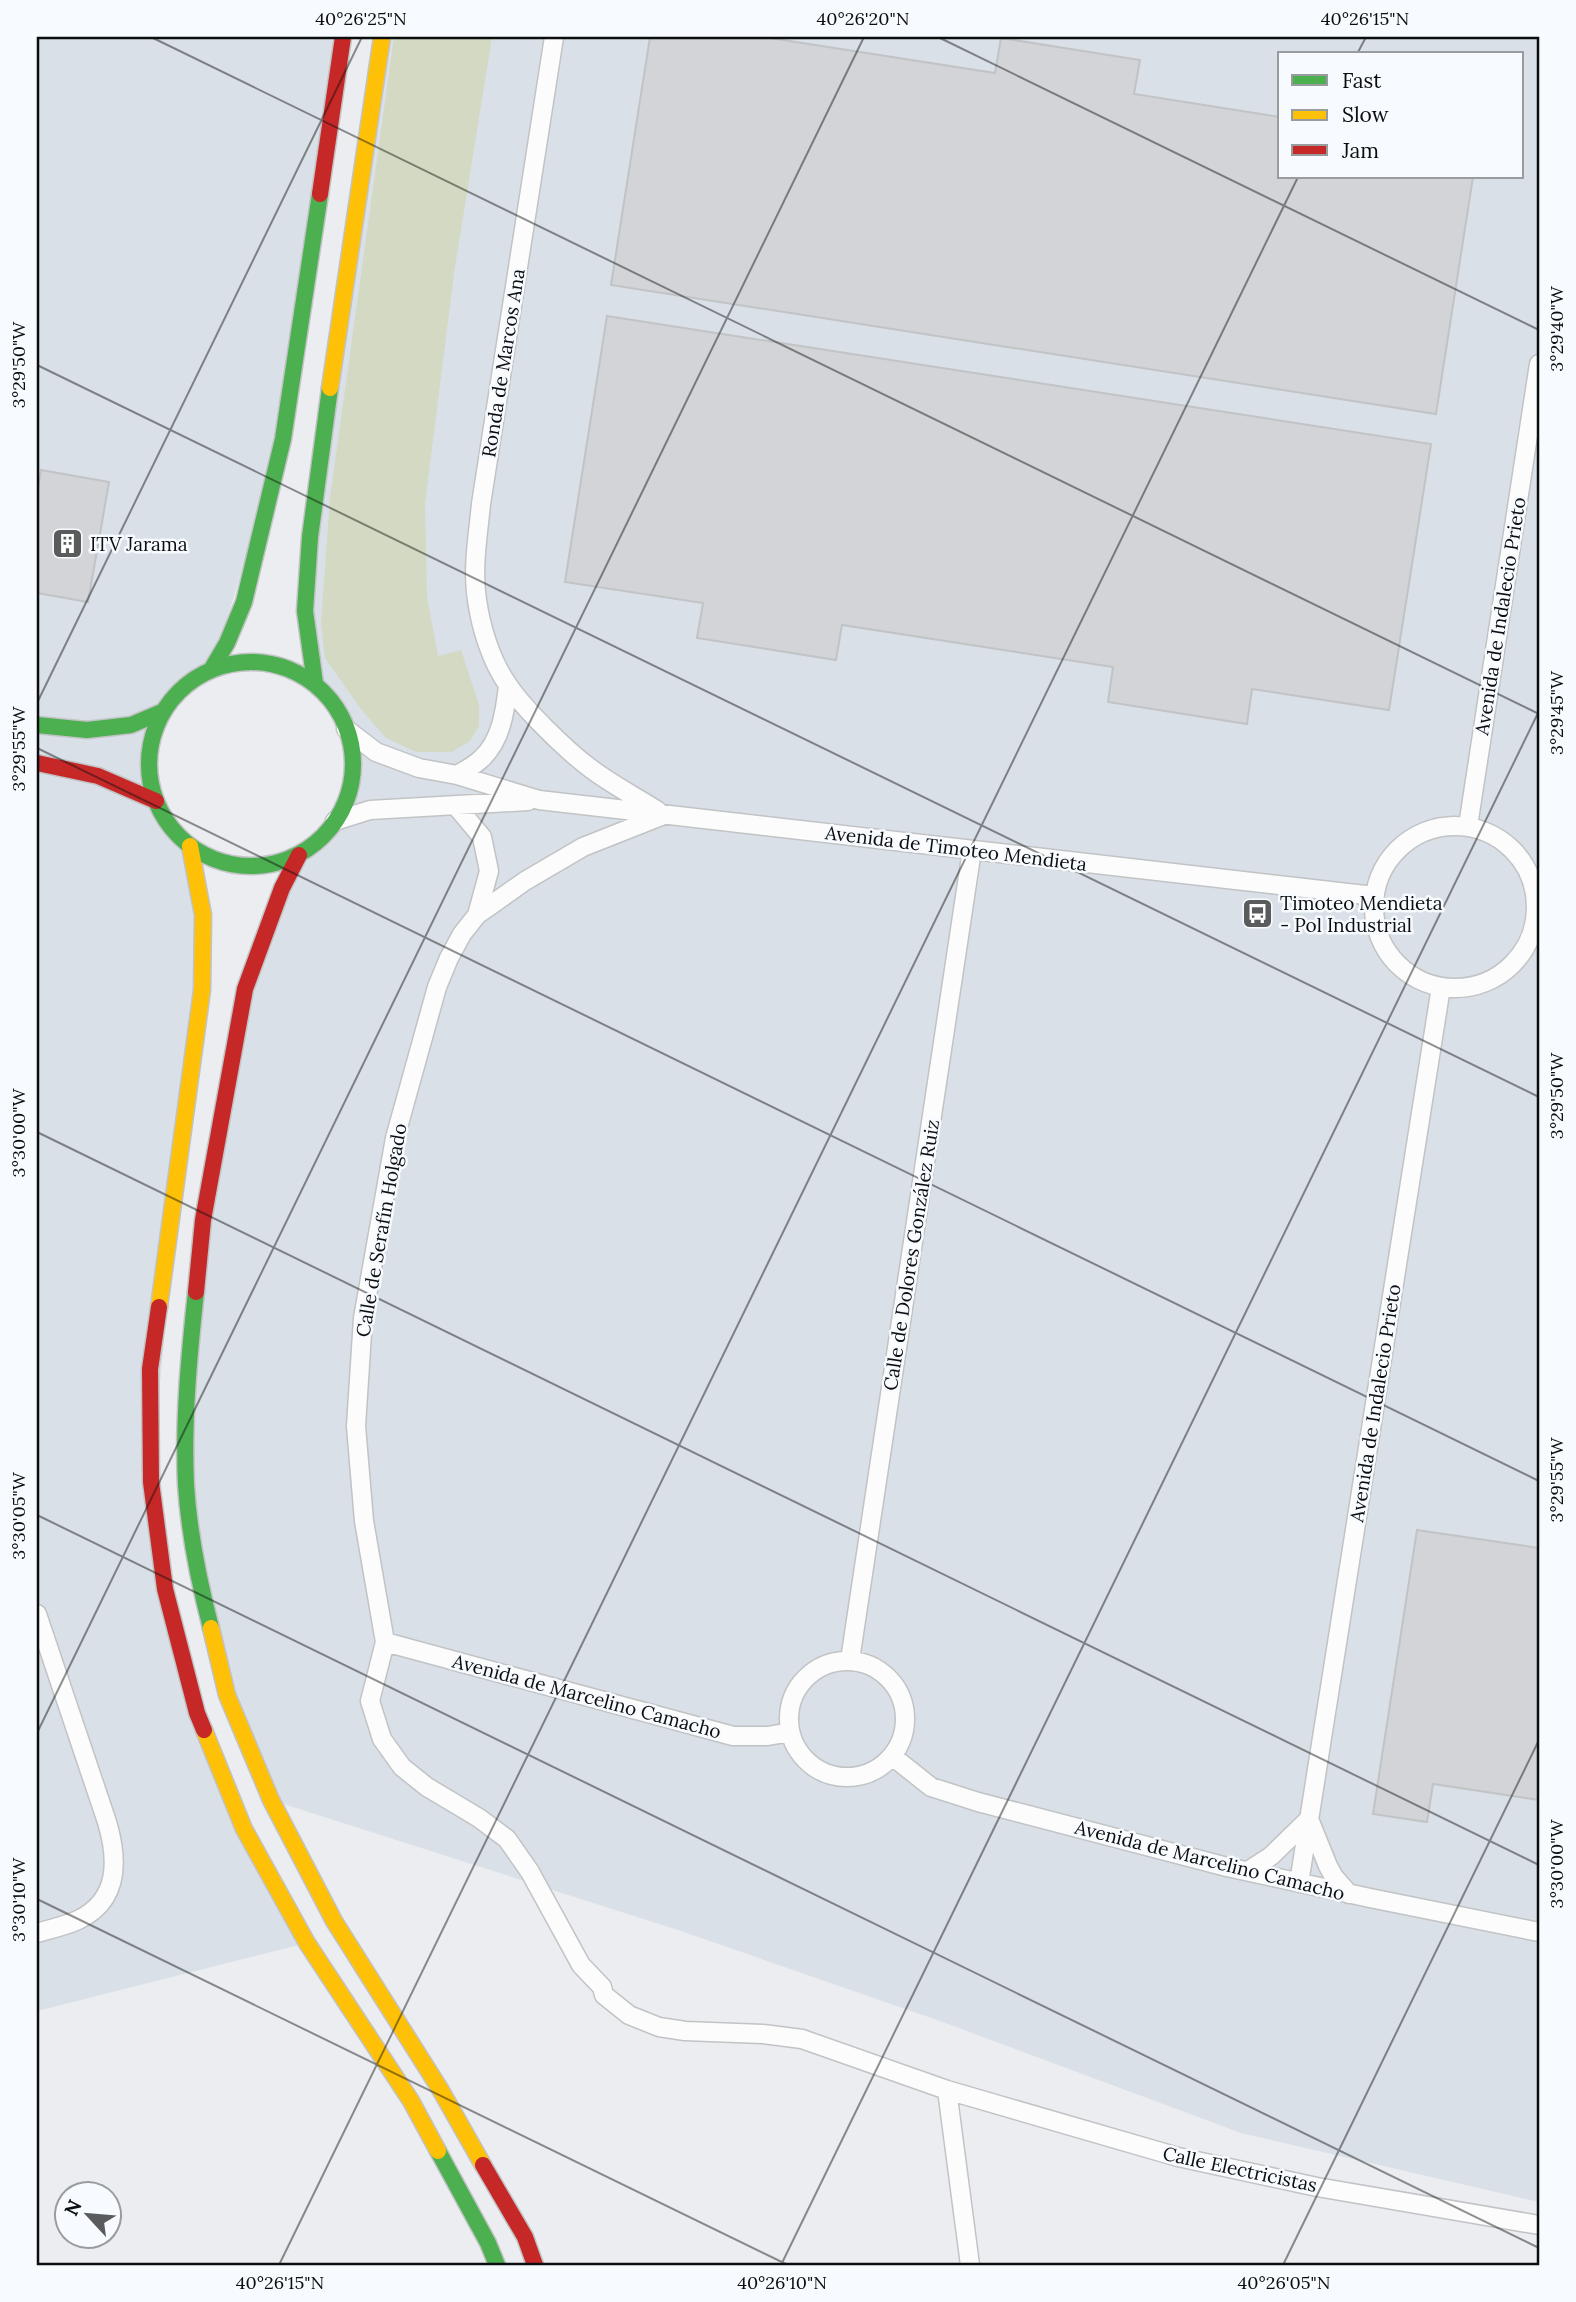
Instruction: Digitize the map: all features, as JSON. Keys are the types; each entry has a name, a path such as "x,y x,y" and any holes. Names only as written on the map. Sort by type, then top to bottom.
{"main road":[{"path":"211,670 227,643 244,602 283,439 343,37"},
{"path":"315,683 305,611 310,537 382,37"},
{"path":"247,662 283,666 315,683 334,702 346,729 353,756 349,793 335,821 321,840 299,855 262,866 224,863 190,846 170,826 156,801 149,770 152,742 164,711 186,685 211,670 247,662"},
{"path":"37,725 87,730 131,725 164,711"},
{"path":"37,763 81,770 133,788 156,801"},
{"path":"190,846 203,915 202,989 149,1369 152,1482 165,1589 197,1713 244,1829 307,1943 411,2101 488,2243 497,2265"},
{"path":"299,855 282,888 245,989 203,1220 187,1376 186,1486 200,1585 227,1695 271,1800 334,1921 440,2089 525,2237 535,2265"}],"street":[{"name":"Ronda de Marcos Ana","path":"554,37 481,504 476,599 496,665 508,686 548,729 590,768 664,815"},
{"name":"Avenida de Indalecio Prieto","path":"1468,826 1539,364"},
{"path":"457,775 481,759 494,743 505,716 508,686"},
{"name":"Avenida de Timoteo Mendieta","path":"346,729 376,752 419,768 457,775 539,800 1374,896"},
{"name":"Avenida de Timoteo Mendieta","path":"335,821 370,810 539,800"},
{"name":"Calle de Serafín Holgado","path":"456,806 482,837 489,871 477,915"},
{"name":"Calle de Serafín Holgado","path":"385,1642 359,1478 356,1426 363,1318 395,1139 437,987 462,934 477,915 525,881 583,847 664,815"},
{"path":"1468,826 1488,832 1506,843 1520,858 1533,886 1537,917 1525,948 1503,972 1484,983 1463,988 1441,987 1421,981 1404,970 1390,955 1380,937 1374,917 1374,896 1387,862 1414,836 1431,829 1468,826"},
{"name":"Calle de Dolores González Ruiz","path":"850,1660 972,850"},
{"name":"Avenida de Indalecio Prieto","path":"1299,1883 1441,987"},
{"path":"37,1614 114,1843 116,1866 110,1888 98,1906 79,1920 37,1933"},
{"name":"Avenida de Marcelino Camacho","path":"385,1642 733,1737 790,1732"},
{"name":"Calle Electricistas","path":"385,1642 370,1701 382,1739 402,1767 427,1787 479,1818 506,1839 530,1872 581,1965 602,1987 604,1995 629,2015 659,2027 685,2031 763,2034 802,2039 947,2090 1178,2157 1317,2187 1539,2225"},
{"path":"850,1660 876,1668 897,1687 904,1704 906,1722 902,1740 892,1756 878,1769 861,1776 842,1777 825,1773 809,1763 797,1749 790,1732 789,1710 796,1690 810,1674 829,1663 850,1660"},
{"name":"Avenida de Marcelino Camacho","path":"892,1756 932,1787 957,1796 1299,1883 1539,1932"},
{"path":"1248,1871 1271,1856 1309,1819 1334,1877 1349,1894"},
{"path":"947,2090 970,2265"}],"shaded area":[{"path":"37,37 343,37 283,439 211,670 186,685 164,711 151,742 149,770 156,801 170,826 190,846 203,915 151,1482 197,1713 307,1943 37,2011"},
{"path":"382,37 1539,37 1539,2202 1241,2133 940,2021 678,1930 271,1800 200,1585 187,1375 245,989 299,855 321,840 350,793 353,756 346,729 334,702 315,683 305,611"}],"green space":[{"path":"394,37 492,37 454,273 425,504 427,597 438,656 461,650 479,705 479,726 470,741 452,752 416,752 386,738 361,709 325,658 321,623 330,498"}],"building":[{"path":"650,37 764,37 995,73 1001,38 1140,60 1134,94 1278,117 1278,178 1473,178 1436,414 611,285"},
{"path":"607,316 1431,444 1389,710 1252,689 1247,724 1108,702 1113,667 842,625 836,660 697,638 703,603 565,582"},
{"name":"ITV Jarama","path":"41,470 109,482 88,602 37,593 37,494"},
{"path":"1417,1530 1539,1548 1539,1800 1433,1784 1427,1822 1373,1814"}],"traffic: fast":[{"path":"211,670 227,643 244,602 283,439 320,194"},
{"path":"315,683 305,611 310,537 330,388"},
{"path":"251,662 290,670 323,692 345,725 353,764 345,803 323,836 290,858 251,866 212,858 179,836 157,803 149,764 157,725 179,692 212,670 251,662"},
{"path":"37,725 87,730 131,725 164,711"},
{"path":"196,1292 187,1388 186,1485 195,1557 211,1628"},
{"path":"438,2151 488,2243 497,2265"}],"traffic: slow":[{"path":"330,388 382,37"},
{"path":"159,1307 202,990 203,915 190,846"},
{"path":"211,1628 227,1695 271,1800 334,1921 440,2089 483,2165"},
{"path":"204,1730 244,1829 307,1943 411,2101 438,2151"}],"traffic: jam":[{"path":"320,194 343,37"},
{"path":"37,763 98,776 156,801"},
{"path":"196,1292 203,1220 245,989 282,888 299,855"},
{"path":"159,1307 150,1369 151,1482 165,1589 197,1713 204,1730"},
{"path":"483,2165 525,2237 535,2265"}],"place":[{"name":"ITV Jarama","path":"67,544"},
{"name":"Timoteo Mendieta - Pol Industrial","path":"1257,914"}]}
